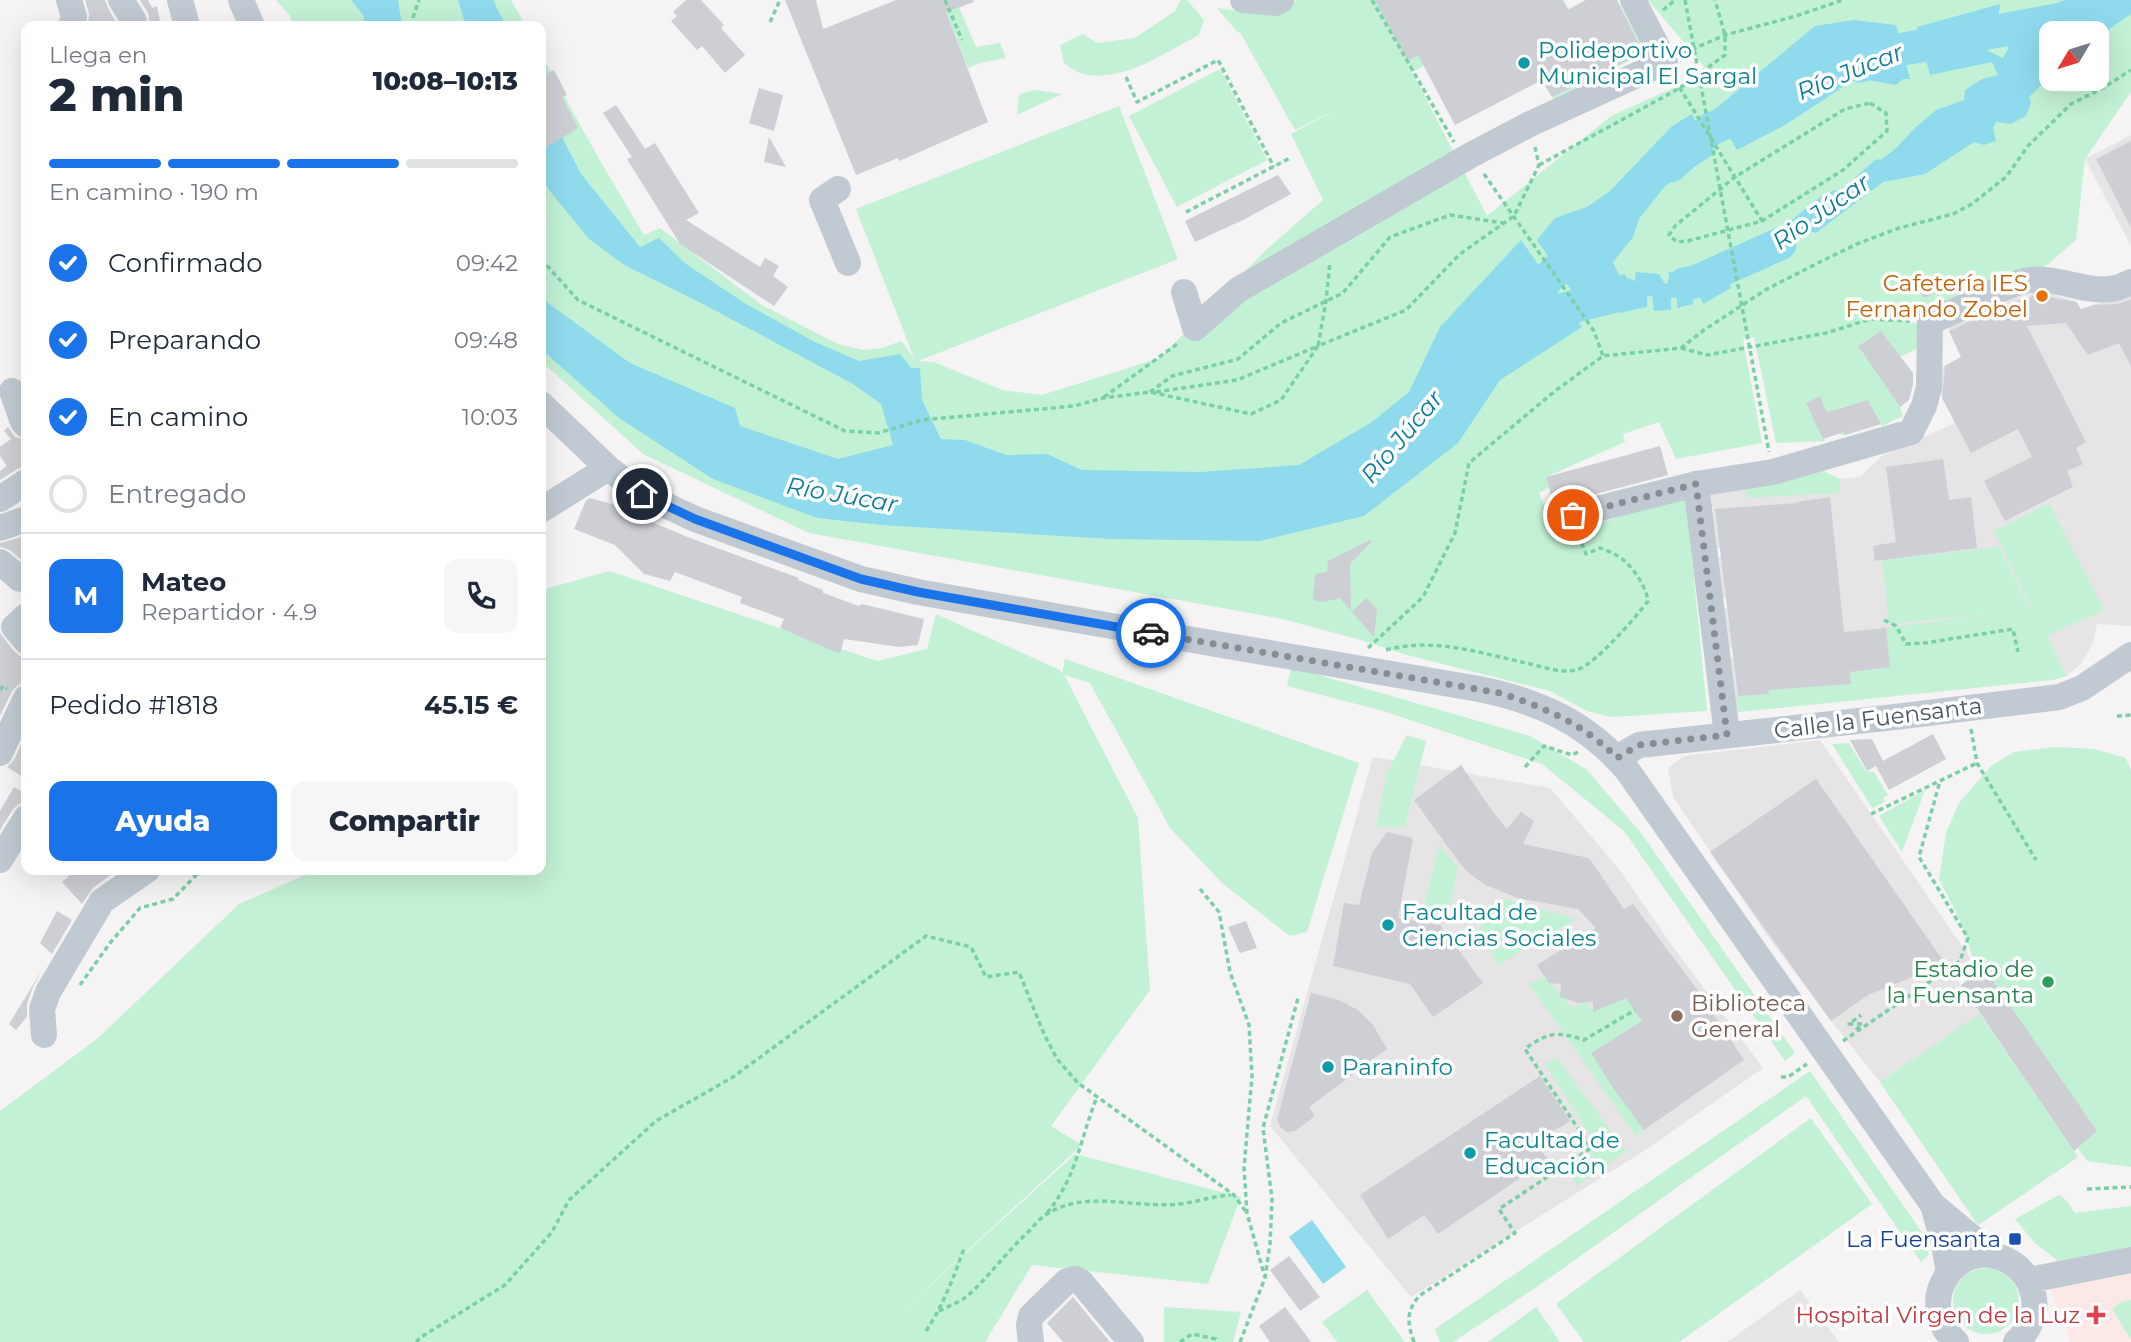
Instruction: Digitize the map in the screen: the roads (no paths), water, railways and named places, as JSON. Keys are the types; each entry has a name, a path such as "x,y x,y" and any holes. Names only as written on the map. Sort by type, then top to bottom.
{"street":[{"path":"69,0 73,21"},
{"path":"121,0 134,21"},
{"path":"180,0 186,21"},
{"path":"1243,0 1275,3 1281,0"},
{"path":"1216,311 1184,292 1195,328 1216,311 1238,290 1468,157 1530,124 1665,62 1633,0"},
{"path":"838,189 822,200 848,263"},
{"path":"1573,515 1696,484 1773,472 1911,432 1924,406 1928,387 1930,321 2025,281 2057,281 2086,288 2115,289 2131,282"},
{"path":"12,391 21,416"},
{"path":"546,409 608,468 642,494 695,519 874,583 1081,621 1355,663 1479,688 1522,700 1580,727 1617,758 1648,798 1933,1205 1994,1256 2014,1264 2029,1280 2034,1298 2029,1335"},
{"path":"546,507 608,468"},
{"path":"1696,484 1727,735"},
{"path":"0,499 21,485"},
{"path":"0,528 21,521"},
{"path":"0,562 20,579"},
{"name":"Calle la Fuensanta","path":"1617,758 1639,745 1895,718 2059,697 2082,688 2131,655"},
{"path":"0,753 21,711"},
{"path":"0,860 21,826"},
{"path":"44,1035 42,1009 48,992 102,901 140,875"},
{"path":"1933,1205 1949,1273"},
{"path":"1951,1338 1939,1317 1939,1290 1949,1273 1962,1262 1972,1257 1994,1256"},
{"path":"2029,1280 2131,1260"},
{"path":"1031,1342 1031,1316 1067,1281 1075,1279 1082,1282 1131,1342"}],"water":[{"path":"351,0 398,0 401,21 363,21 364,16"},
{"path":"458,0 493,0 504,21 464,21"},
{"path":"2067,0 2131,0 2131,14 2109,30 2109,21 2074,21"},
{"path":"2000,4 1996,34 1988,39 1991,43 1988,51 2003,58 2008,49 2003,30 2039,25 2039,87 2029,97 2031,103 2026,116 2011,124 1996,122 1993,128 1996,141 1984,145 1974,142 1925,174 1883,182 1816,233 1807,230 1796,243 1743,275 1739,255 1743,251 1785,226 1824,195 1842,189 1875,160 1882,159 1895,149 1936,110 1964,100 1965,90 1982,79 1998,75 1992,62 1930,75 1917,27"},
{"path":"1854,20 1896,25 1910,79 1903,79 1896,85 1857,78 1785,125 1737,150 1714,110 1815,26"},
{"path":"1692,114 1714,154 1665,186 1639,219 1633,237 1613,262 1619,275 1625,274 1634,288 1636,272 1659,274 1665,284 1672,282 1668,272 1684,274 1689,279 1695,278 1693,274 1725,257 1731,288 1703,304 1699,294 1694,294 1693,304 1677,308 1677,297 1671,298 1671,310 1654,311 1652,295 1647,297 1647,307 1619,313 1622,298 1617,301 1616,310 1603,306 1590,318 1537,240 1555,218 1587,207 1610,191 1672,126"},
{"path":"562,137 581,174 640,247 659,238 686,264 746,304 813,341 859,361 900,354 911,368 920,368 922,400 941,439 965,440 1006,455 1047,454 1082,470 1201,472 1299,465 1372,422 1409,392 1440,327 1521,240 1582,327 1500,380 1458,443 1364,516 1260,541 1110,539 882,525 817,518 713,479 619,418 546,353 546,300 630,363 735,408 740,426 838,459 893,445 881,404 853,384 624,265 588,238 546,185 546,146"},
{"path":"1312,1220 1346,1267 1323,1284 1289,1237"}],"waterway":[{"name":"Río Júcar","path":"1861,66 1904,49 2061,19 2114,0"},
{"name":"Río Júcar","path":"1671,166 1711,129 1763,107"},
{"name":"Río Júcar","path":"1516,307 1590,240"},
{"name":"Rio Júcar","path":"1684,284 1695,282 1780,244"},
{"name":"Rio Júcar","path":"1524,319 1624,294"}],"place":[{"name":"Polideportivo Municipal El Sargal","path":"1524,63"},
{"name":"Cafetería IES Fernando Zobel","path":"2042,296"},
{"name":"Facultad de Ciencias Sociales","path":"1388,925"},
{"name":"Estadio de la Fuensanta","path":"2048,982"},
{"name":"Biblioteca General","path":"1677,1016"},
{"name":"Paraninfo","path":"1328,1067"},
{"name":"Facultad de Educación","path":"1470,1153"},
{"name":"La Fuensanta","path":"2015,1239"},
{"name":"Hospital Virgen de la Luz","path":"2096,1315"}]}
